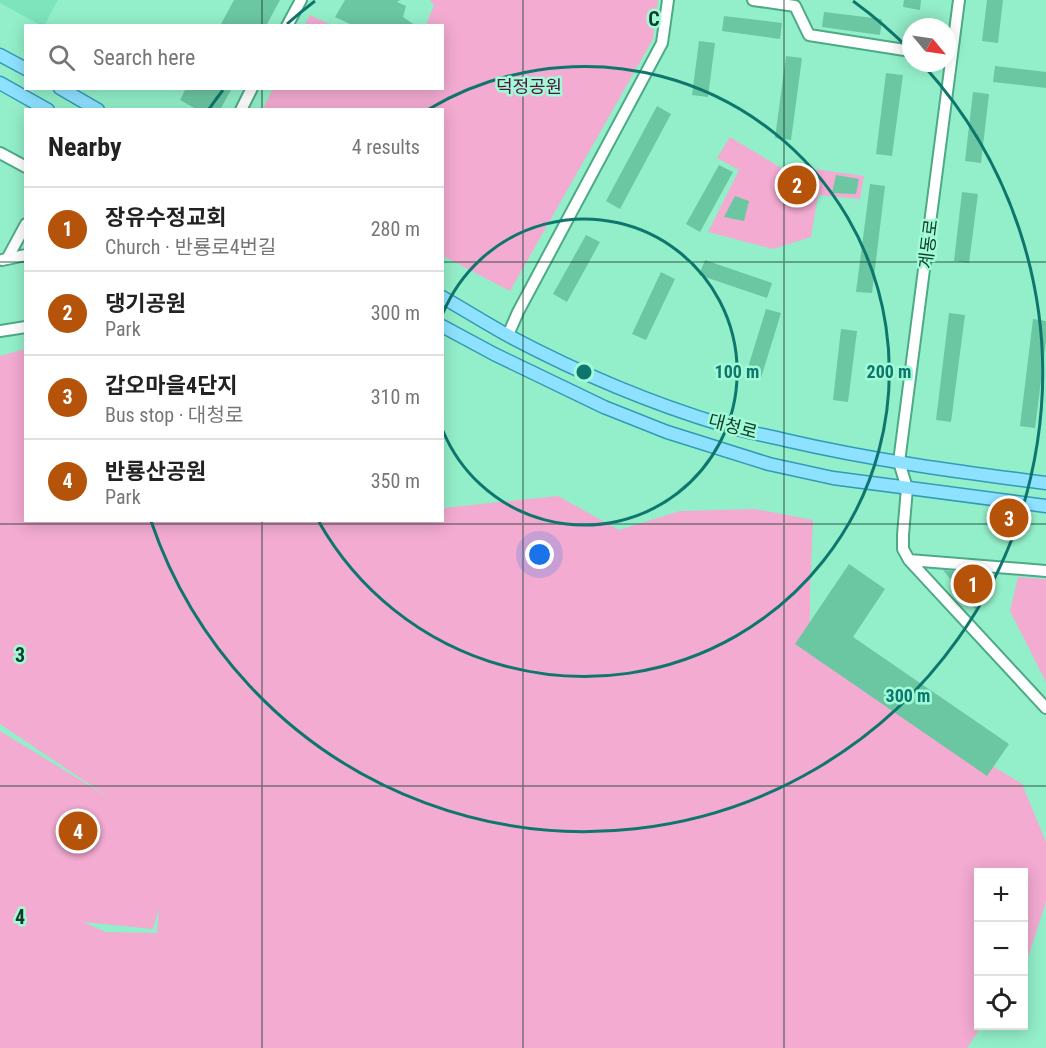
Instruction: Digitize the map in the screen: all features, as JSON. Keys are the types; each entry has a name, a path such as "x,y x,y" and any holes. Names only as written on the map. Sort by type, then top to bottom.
{"main road":[{"path":"0,55 24,68"},
{"path":"0,83 44,108"},
{"path":"63,90 95,108"},
{"name":"대청로","path":"444,298 551,357 666,406 725,426 838,452 932,468 1046,483"},
{"name":"대청로","path":"444,327 604,407 667,432 769,464 833,478 1046,506"}],"street":[{"path":"288,24 301,0"},
{"path":"508,335 523,302 662,43 668,0"},
{"path":"753,0 795,6 809,35 902,50"},
{"name":"계동로","path":"956,18 959,0"},
{"name":"계동로","path":"909,560 903,549 906,488 899,462 947,72"},
{"path":"242,108 251,90"},
{"path":"0,153 24,166"},
{"path":"4,260 24,227"},
{"path":"4,260 24,255"},
{"path":"0,331 24,327"},
{"path":"909,560 1046,571"},
{"path":"909,560 1046,708"}],"shaded area":[{"path":"0,0 58,0 45,24 38,24 0,3"}],"green space":[{"name":"덕정공원","path":"430,0 658,0 653,39 510,291 444,257 444,108 264,108 272,90 444,90 444,24 426,24 434,5"},
{"path":"310,15 329,24 306,24"},
{"path":"730,137 783,169 814,169 864,176 860,199 818,195 811,237 773,249 708,232 739,170 717,158"},
{"path":"24,349 24,522 444,522 444,508 558,496 619,530 680,511 755,509 813,520 810,653 1022,784 1046,842 1046,902 1028,958 1028,868 974,868 974,1030 979,1030 967,1048 0,1048 0,731 113,800 0,724 0,356","holes":["159,908 157,933 106,932 83,922 153,929"]},
{"path":"1018,577 1046,579 1046,682 1010,611"}],"building":[{"path":"234,0 280,0 267,24 221,24"},
{"path":"345,0 400,0 397,2 406,6 403,17 413,24 350,24 335,17"},
{"path":"904,0 921,0 920,10 903,7"},
{"path":"987,0 1003,0 998,43 982,41"},
{"path":"824,12 882,19 880,35 822,27"},
{"path":"724,16 782,23 780,39 722,31"},
{"path":"699,41 715,43 708,97 692,95"},
{"path":"786,56 802,58 791,140 775,138"},
{"path":"995,66 1046,72 1046,88 993,82"},
{"path":"886,73 903,75 892,156 876,154"},
{"path":"185,90 231,90 221,108 194,108 180,100"},
{"path":"973,92 989,94 981,163 965,161"},
{"path":"657,106 671,114 620,209 606,201"},
{"path":"719,165 733,172 700,232 686,224"},
{"path":"836,175 859,179 856,194 832,193"},
{"path":"870,184 885,186 872,293 856,292"},
{"path":"962,192 978,194 969,263 954,261"},
{"path":"735,196 749,201 744,221 724,217"},
{"path":"586,235 600,242 567,302 553,294"},
{"path":"705,260 772,283 767,298 699,275"},
{"path":"661,272 675,279 646,340 632,334"},
{"path":"766,309 781,313 761,378 746,374"},
{"path":"949,313 965,315 951,422 936,420"},
{"path":"1033,319 1046,321 1046,341 1035,428 1020,426"},
{"path":"841,329 857,331 848,402 833,400"},
{"path":"849,564 885,589 853,637 1009,744 987,776 795,644"},
{"path":"943,570 993,575 991,593 975,609"}],"place":[{"name":"댕기공원","path":"797,185"},
{"name":"갑오마을4단지","path":"1009,518"},
{"name":"장유수정교회","path":"973,584"},
{"name":"반룡산공원","path":"78,831"}]}
